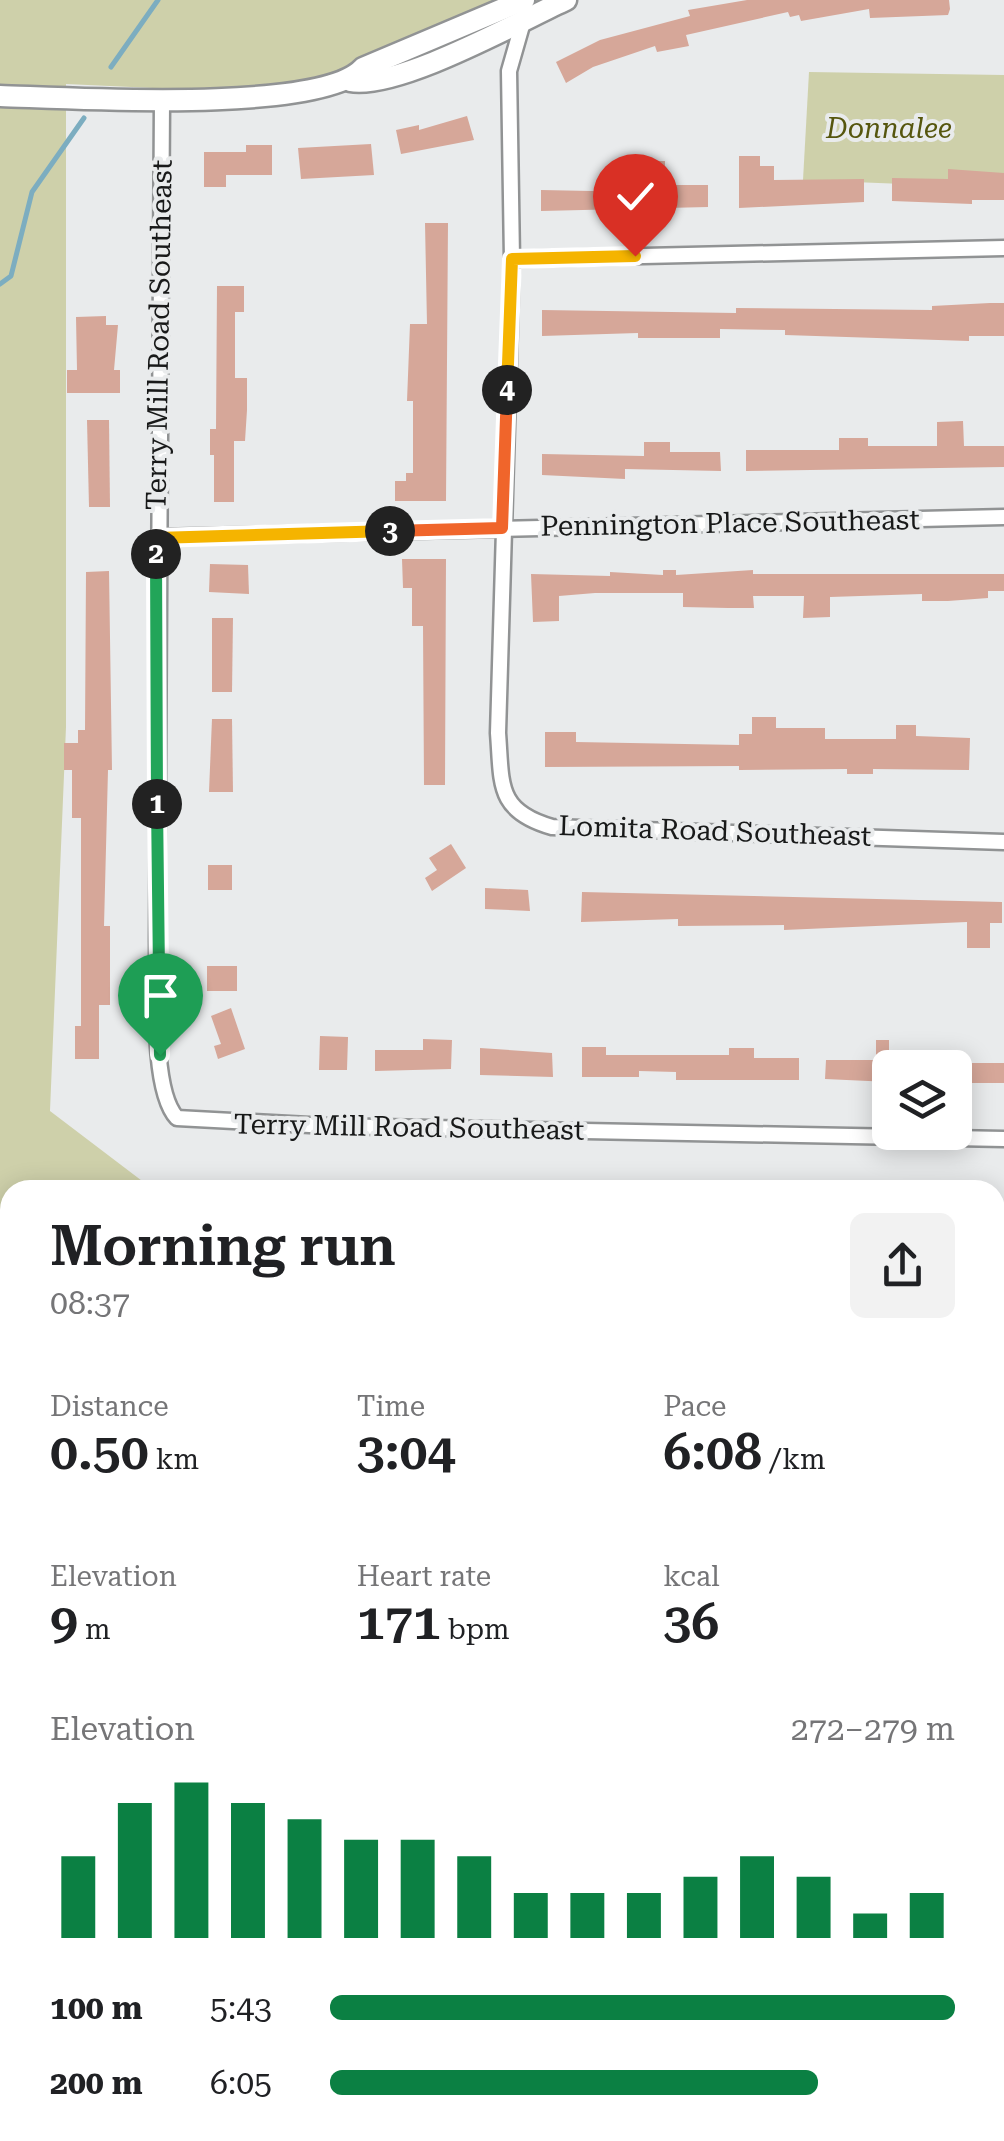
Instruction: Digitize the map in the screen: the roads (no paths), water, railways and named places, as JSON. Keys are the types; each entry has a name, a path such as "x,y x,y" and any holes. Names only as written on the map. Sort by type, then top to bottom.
{"main road":[{"path":"350,81 363,68 525,9 566,0"},
{"path":"0,96 162,101 256,95 350,81 368,84 482,39 525,9"}],"street":[{"name":"Lomita Road Southeast","path":"525,9 514,40 510,71 512,259 498,733 502,794 523,819 552,828 1004,842"},
{"path":"482,39 510,71"},
{"name":"Terry Mill Road Southeast","path":"162,101 156,538 160,1055 165,1096 177,1118 328,1126 1004,1139"},
{"path":"512,259 1004,248"},
{"name":"Pennington Place Southeast","path":"156,538 1004,516"}],"waterway":[{"path":"111,67 158,0"},
{"path":"0,284 11,276 32,192 84,118"}],"park label":[{"name":"Donnalee","path":"889,128"}]}
